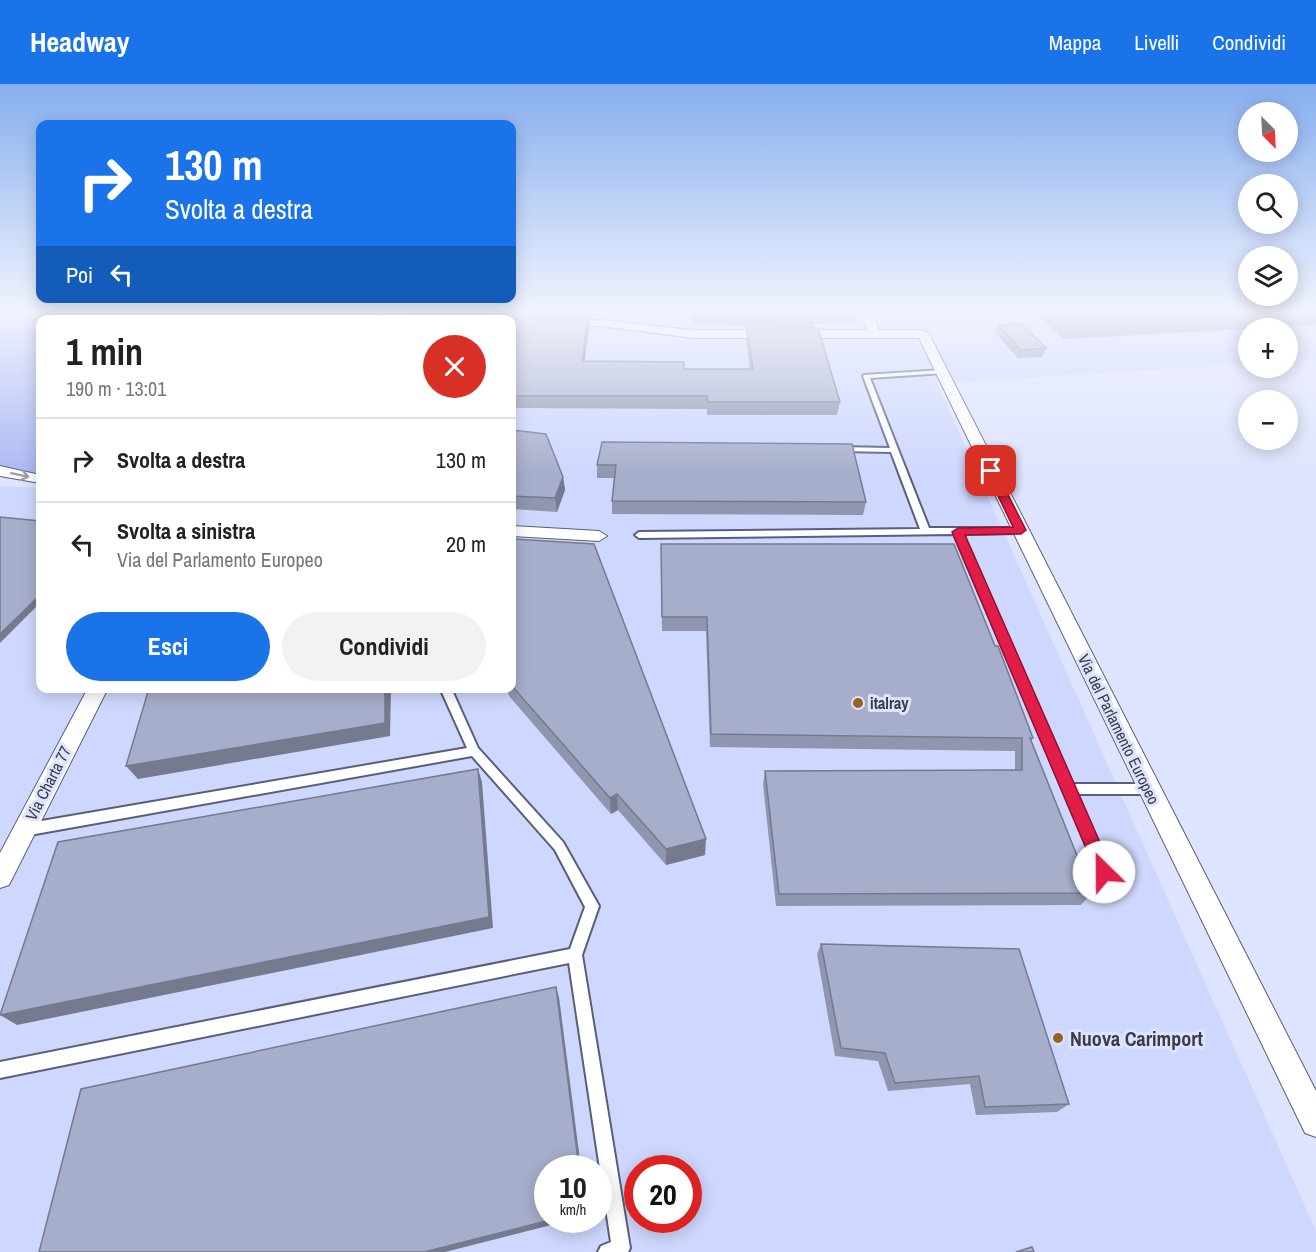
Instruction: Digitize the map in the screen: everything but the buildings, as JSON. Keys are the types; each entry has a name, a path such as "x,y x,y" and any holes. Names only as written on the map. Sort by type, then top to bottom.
{"street":[{"name":"Via del Parlamento Europeo","path":"940,368 1316,1122"},
{"path":"0,471 36,477"},
{"path":"516,531 599,536"},
{"name":"Via Charta 77","path":"0,878 95,693"},
{"path":"0,853 24,830"}],"lane":[{"path":"926,532 866,376 942,372"},
{"path":"825,448 894,450"},
{"path":"639,535 1021,530"},
{"path":"958,532 1104,872"},
{"path":"447,693 474,751 559,846 592,906 575,955 621,1248 607,1252"},
{"path":"24,830 474,751"},
{"path":"1069,789 1149,789"},
{"path":"0,1070 575,955"}],"shaded area":[{"path":"0,368 36,368 36,478 0,471"},
{"path":"516,368 1191,368 937,383 1316,1231 1316,1252 0,1252 0,486 36,488 36,693 516,693"}],"place":[{"name":"italray","path":"858,703"},
{"name":"Nuova Carimport","path":"1058,1038"}],"route":[{"path":"991,471 1021,530 958,532 1104,872"}]}
